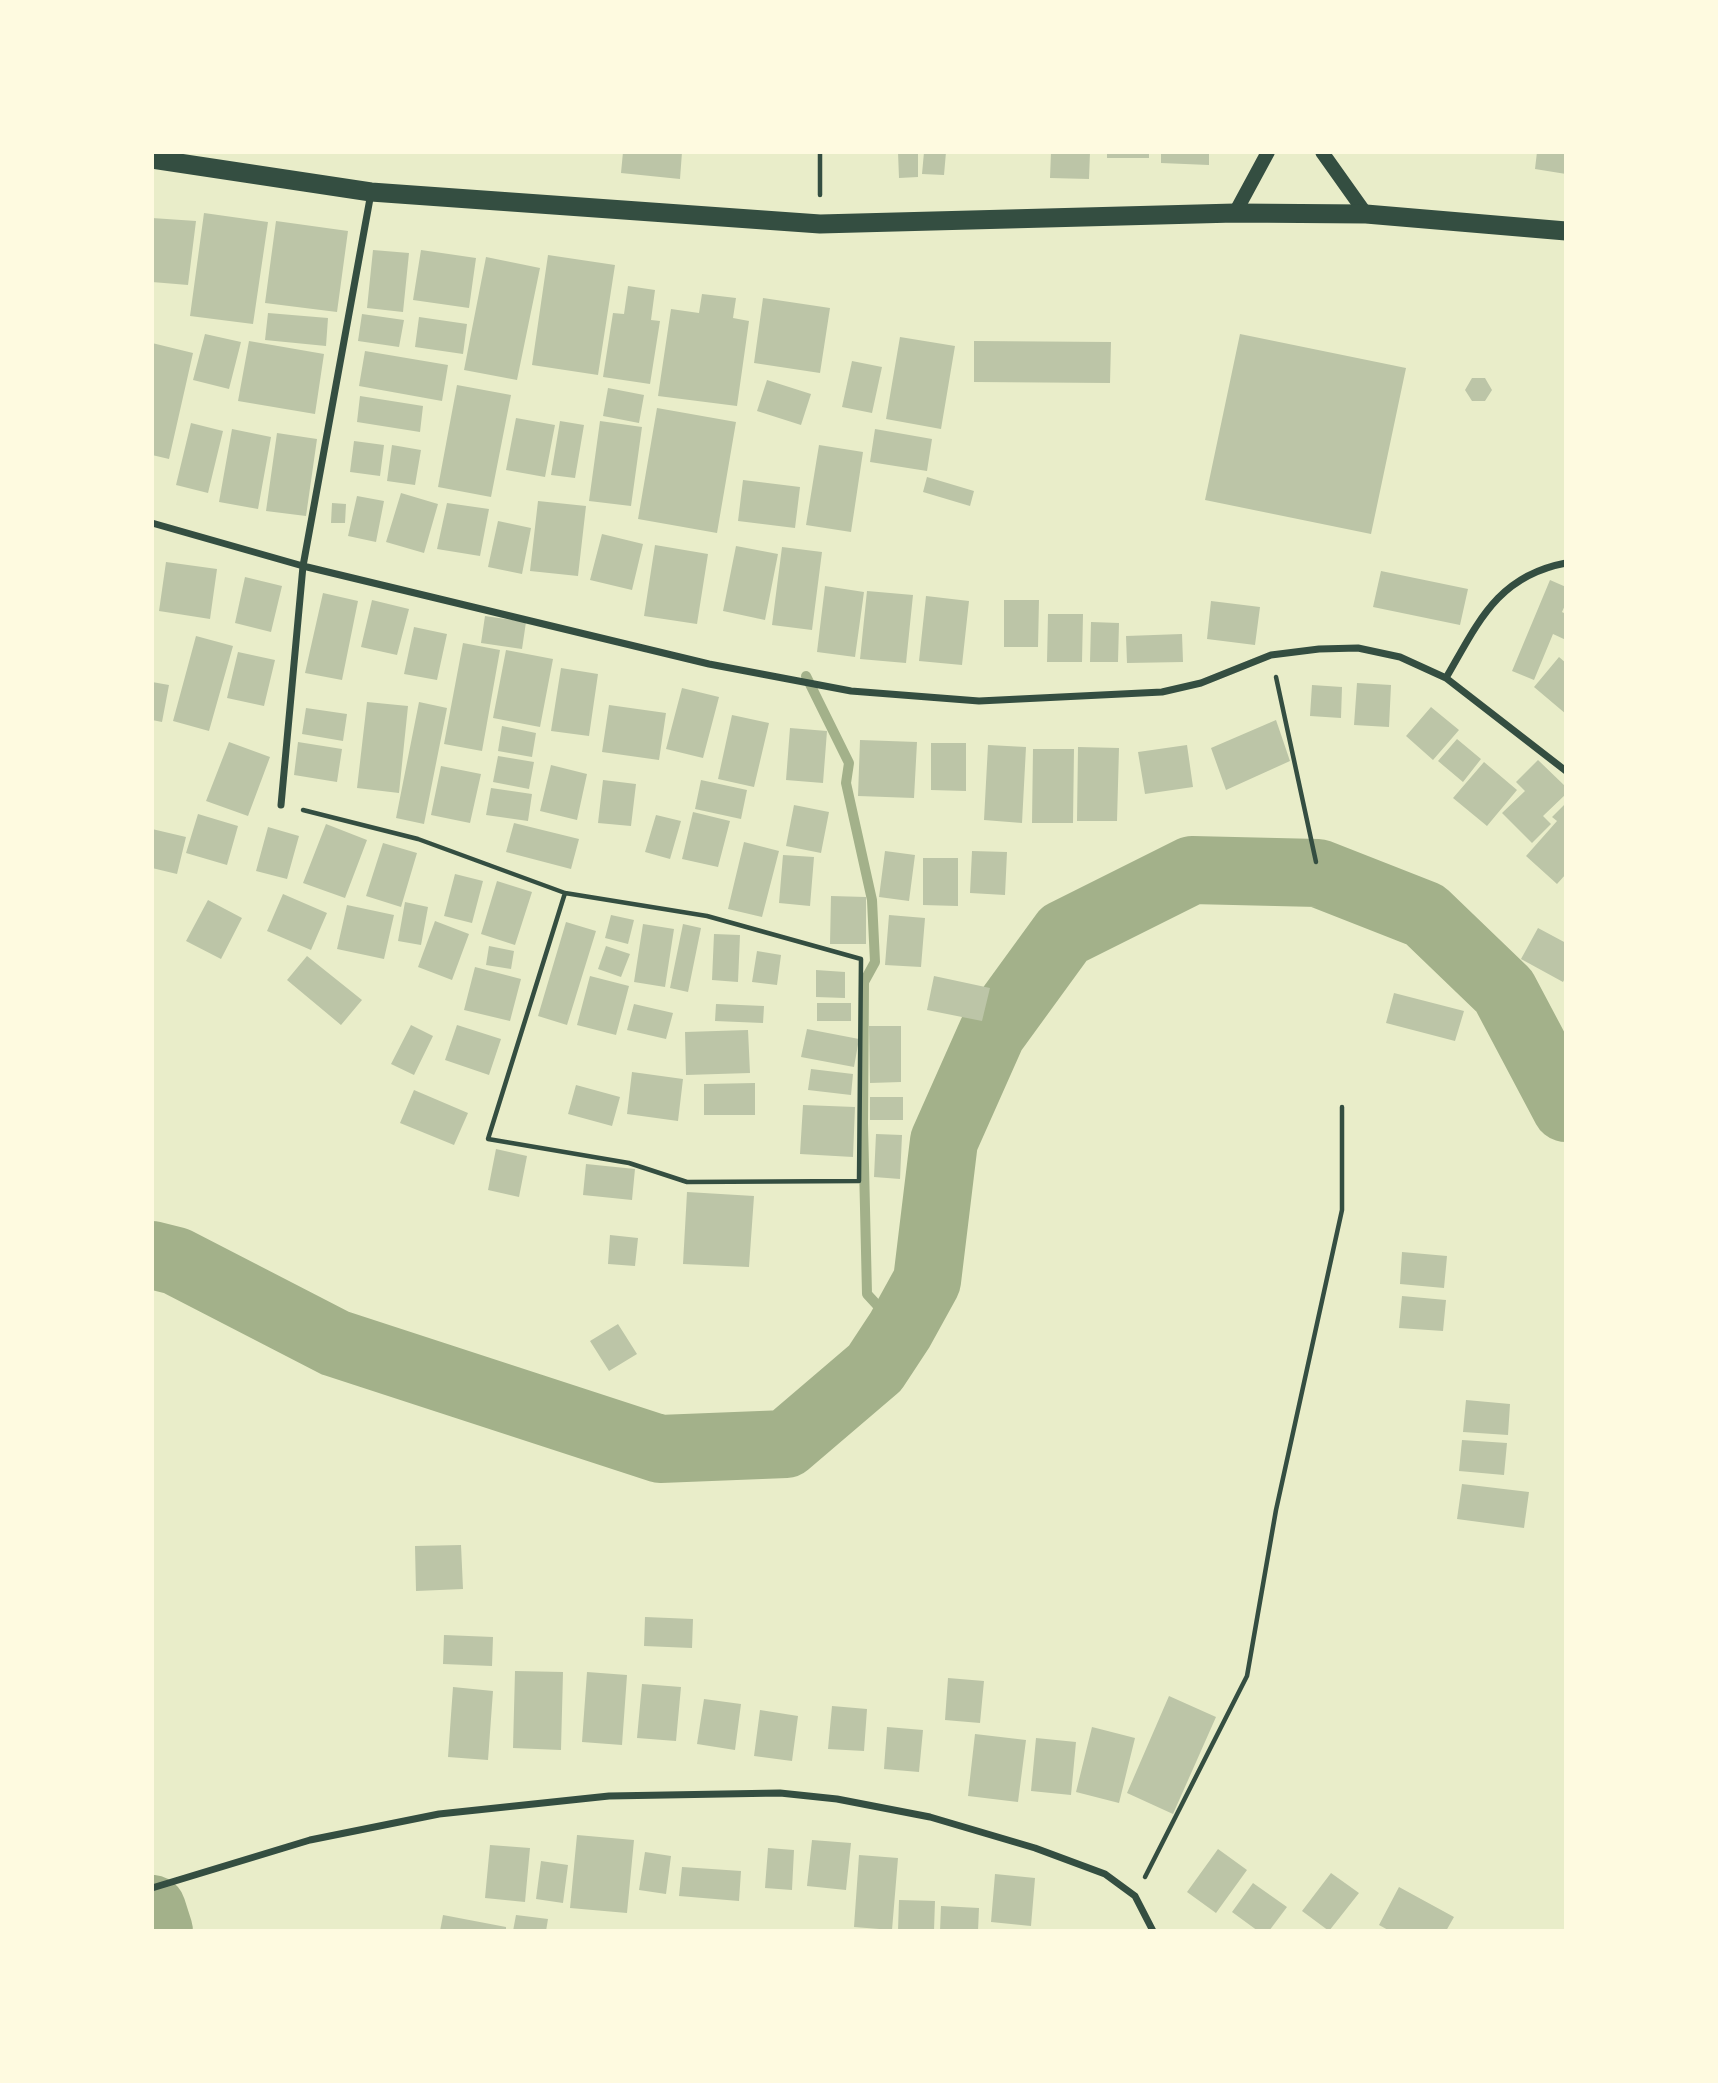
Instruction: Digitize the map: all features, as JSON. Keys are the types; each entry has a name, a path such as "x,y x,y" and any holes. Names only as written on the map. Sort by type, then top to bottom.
{"highway":[{"path":"152,159 372,192 820,224 1236,213 1366,214 1566,231"}],"main road":[{"path":"1236,213 1268,152"},
{"path":"1322,152 1366,214"}],"street":[{"path":"281,805 303,566 372,192"},
{"path":"152,523 303,566 709,664 851,691 979,701 1162,692 1201,683 1271,656 1319,649 1358,648 1400,657 1446,678 1566,771"},
{"path":"1446,678 1486,609 1514,583 1543,567 1566,563"},
{"path":"152,1888 310,1840 439,1814 609,1796 780,1793 836,1799 930,1817 1035,1848 1105,1874 1135,1896 1153,1931"}],"path":[{"path":"820,152 820,224"},
{"path":"1271,656 1316,862"},
{"path":"281,805 418,839 565,893 707,916 861,959 859,1181 687,1182 629,1163 488,1139 565,893"},
{"path":"1135,1896 1247,1676 1276,1510 1342,1210 1342,1107"}],"building":[{"path":"623,152 682,152 680,179 621,173"},
{"path":"898,152 918,152 918,177 899,178"},
{"path":"924,152 946,152 944,175 922,174"},
{"path":"1051,152 1090,152 1089,179 1050,178"},
{"path":"1107,152 1149,152 1149,158 1107,158"},
{"path":"1161,152 1209,152 1209,165 1161,163"},
{"path":"1537,152 1566,152 1566,174 1535,169"},
{"path":"204,213 268,222 253,324 190,316"},
{"path":"152,218 196,221 188,285 152,282"},
{"path":"276,221 348,231 337,312 265,303"},
{"path":"373,250 409,253 403,312 367,308"},
{"path":"421,250 476,258 469,308 413,300"},
{"path":"548,255 615,265 598,375 532,365"},
{"path":"486,257 540,268 517,380 464,370"},
{"path":"628,286 655,290 651,320 660,321 650,384 603,377 613,313 624,314"},
{"path":"702,294 736,298 733,318 749,321 737,406 658,396 671,309 699,313"},
{"path":"763,298 830,308 820,373 754,363"},
{"path":"268,313 328,318 326,346 265,340"},
{"path":"362,314 404,320 399,347 358,341"},
{"path":"419,317 467,324 463,354 415,347"},
{"path":"205,334 241,342 229,389 193,380"},
{"path":"1240,334 1406,368 1371,534 1205,500"},
{"path":"900,337 955,346 941,429 886,419"},
{"path":"249,341 324,354 315,414 238,401"},
{"path":"974,341 1111,342 1110,383 974,382"},
{"path":"152,343 193,353 169,459 152,455"},
{"path":"365,351 448,365 442,401 359,386"},
{"path":"852,361 882,367 872,413 842,407"},
{"path":"1472,378 1485,378 1492,390 1485,401 1472,401 1465,390"},
{"path":"767,380 811,394 801,425 757,411"},
{"path":"457,385 511,395 491,497 438,487"},
{"path":"608,388 644,395 639,423 603,416"},
{"path":"360,396 423,406 420,432 357,422"},
{"path":"657,408 736,422 717,533 638,519"},
{"path":"516,418 555,425 545,477 506,470"},
{"path":"560,421 584,425 575,478 551,475"},
{"path":"600,421 642,427 631,506 589,501"},
{"path":"191,423 223,431 208,493 176,485"},
{"path":"232,429 271,437 258,509 219,502"},
{"path":"875,429 932,439 927,471 870,462"},
{"path":"277,433 317,439 306,516 266,511"},
{"path":"354,441 384,445 380,476 350,472"},
{"path":"392,445 421,450 415,485 387,481"},
{"path":"819,445 863,452 851,532 806,525"},
{"path":"927,477 974,491 970,506 923,492"},
{"path":"743,480 800,487 795,528 738,521"},
{"path":"401,493 438,504 424,553 386,542"},
{"path":"357,496 384,501 376,542 348,536"},
{"path":"538,501 586,506 578,576 530,571"},
{"path":"332,503 346,504 345,523 331,523"},
{"path":"447,503 489,509 480,556 437,549"},
{"path":"498,521 531,528 522,574 488,567"},
{"path":"602,534 643,544 632,590 590,580"},
{"path":"655,545 708,554 697,624 644,616"},
{"path":"736,546 778,554 765,620 723,611"},
{"path":"782,547 822,552 812,630 772,625"},
{"path":"166,562 217,569 210,619 159,611"},
{"path":"1381,571 1468,589 1460,625 1373,607"},
{"path":"245,577 282,586 271,632 235,623"},
{"path":"1550,580 1566,587 1566,603 1562,612 1566,614 1566,640 1553,634 1534,680 1512,671"},
{"path":"825,586 864,592 855,657 817,652"},
{"path":"867,591 913,595 906,663 860,659"},
{"path":"323,593 358,601 342,680 305,673"},
{"path":"926,596 969,601 962,665 919,661"},
{"path":"372,600 409,609 397,655 361,647"},
{"path":"1004,600 1039,600 1038,647 1004,647"},
{"path":"1211,601 1260,607 1255,645 1207,639"},
{"path":"1048,614 1083,614 1082,662 1047,662"},
{"path":"485,616 526,622 522,649 481,643"},
{"path":"1091,622 1119,623 1118,662 1090,662"},
{"path":"414,627 447,634 437,680 404,674"},
{"path":"1182,634 1183,662 1127,663 1126,636"},
{"path":"196,636 233,646 209,731 173,721"},
{"path":"463,643 500,650 482,751 444,744"},
{"path":"506,650 553,659 540,727 493,718"},
{"path":"238,652 275,660 264,706 227,698"},
{"path":"1559,657 1566,663 1566,714 1534,687"},
{"path":"561,668 598,674 589,736 551,731"},
{"path":"152,682 169,685 162,722 152,720"},
{"path":"1357,683 1391,685 1389,727 1354,725"},
{"path":"1312,685 1342,687 1341,718 1310,716"},
{"path":"682,688 719,697 703,758 666,749"},
{"path":"367,702 408,706 399,793 357,788"},
{"path":"419,702 447,708 424,824 396,818"},
{"path":"609,705 666,713 659,760 602,752"},
{"path":"1431,707 1459,730 1433,760 1406,736"},
{"path":"306,708 347,714 343,741 302,734"},
{"path":"732,715 769,723 754,787 718,779"},
{"path":"1276,720 1290,761 1226,790 1211,748"},
{"path":"502,726 536,733 532,757 498,751"},
{"path":"790,728 827,731 823,783 786,780"},
{"path":"1457,739 1481,759 1463,782 1438,761"},
{"path":"860,740 917,742 914,798 858,796"},
{"path":"229,742 270,757 248,816 206,801"},
{"path":"298,742 342,749 337,782 294,775"},
{"path":"931,743 966,743 966,791 931,790"},
{"path":"988,745 1026,747 1022,823 984,820"},
{"path":"1187,745 1193,787 1145,794 1138,752"},
{"path":"1078,747 1119,748 1117,821 1077,821"},
{"path":"1033,749 1074,749 1073,823 1032,823"},
{"path":"498,756 534,762 529,789 493,782"},
{"path":"1538,760 1566,787 1566,794 1543,816 1551,824 1532,843 1502,813 1525,791 1516,782"},
{"path":"1484,762 1517,790 1487,826 1453,798"},
{"path":"551,765 587,774 577,820 540,811"},
{"path":"441,766 481,774 470,823 431,815"},
{"path":"603,780 636,784 631,826 598,823"},
{"path":"701,780 747,790 741,819 695,809"},
{"path":"491,788 532,794 528,821 486,815"},
{"path":"1566,803 1566,874 1557,884 1526,856 1557,821 1552,817"},
{"path":"794,805 829,812 821,853 786,846"},
{"path":"693,812 730,821 718,867 682,859"},
{"path":"198,814 238,826 227,865 186,853"},
{"path":"656,815 681,821 670,859 645,852"},
{"path":"514,823 579,839 571,869 506,852"},
{"path":"326,824 367,840 345,898 303,883"},
{"path":"268,827 299,836 287,879 256,871"},
{"path":"152,829 186,837 177,874 152,868"},
{"path":"744,842 779,851 762,917 728,909"},
{"path":"383,843 417,853 401,907 366,896"},
{"path":"885,851 915,855 909,901 879,897"},
{"path":"972,851 1007,852 1005,895 970,893"},
{"path":"783,855 814,857 810,906 779,903"},
{"path":"923,858 958,858 958,906 923,905"},
{"path":"455,874 483,881 472,923 444,916"},
{"path":"497,881 532,892 515,945 481,934"},
{"path":"283,894 327,913 311,950 267,931"},
{"path":"831,896 866,897 866,944 830,944"},
{"path":"208,900 242,918 221,959 186,941"},
{"path":"405,902 428,907 421,945 398,941"},
{"path":"347,905 394,915 384,959 337,949"},
{"path":"611,915 634,920 628,944 605,938"},
{"path":"889,915 925,918 921,967 885,965"},
{"path":"435,921 469,934 452,980 418,967"},
{"path":"566,922 596,931 567,1025 538,1016"},
{"path":"643,924 674,929 665,987 634,982"},
{"path":"683,924 701,928 688,992 670,988"},
{"path":"1538,928 1566,943 1566,976 1563,982 1521,959"},
{"path":"714,934 740,935 738,982 712,980"},
{"path":"489,946 514,951 511,969 486,965"},
{"path":"606,946 630,954 621,977 598,969"},
{"path":"757,951 781,955 777,985 752,982"},
{"path":"307,956 362,1000 341,1025 287,980"},
{"path":"475,967 521,979 510,1021 464,1010"},
{"path":"816,970 845,972 845,998 816,997"},
{"path":"590,976 629,986 616,1035 577,1025"},
{"path":"934,976 990,988 982,1021 927,1010"},
{"path":"1394,993 1464,1011 1455,1041 1386,1023"},
{"path":"817,1003 851,1003 851,1021 817,1021"},
{"path":"634,1004 673,1013 666,1039 627,1030"},
{"path":"716,1004 764,1006 763,1023 715,1021"},
{"path":"411,1025 433,1036 414,1075 391,1064"},
{"path":"457,1025 501,1039 489,1075 445,1060"},
{"path":"869,1026 901,1026 901,1082 870,1083"},
{"path":"807,1029 859,1039 854,1067 801,1057"},
{"path":"748,1030 750,1073 686,1075 685,1032"},
{"path":"811,1069 853,1074 851,1095 808,1090"},
{"path":"632,1072 683,1079 678,1121 627,1114"},
{"path":"755,1083 755,1115 704,1115 704,1084"},
{"path":"576,1085 620,1097 612,1126 568,1114"},
{"path":"414,1090 468,1113 454,1145 400,1123"},
{"path":"870,1097 903,1097 903,1120 870,1120"},
{"path":"803,1105 855,1107 853,1157 800,1154"},
{"path":"876,1134 902,1135 900,1179 874,1177"},
{"path":"496,1149 527,1156 519,1197 488,1190"},
{"path":"586,1164 635,1169 632,1200 583,1195"},
{"path":"687,1192 754,1196 749,1267 683,1264"},
{"path":"610,1235 638,1238 635,1266 608,1264"},
{"path":"1402,1252 1447,1256 1444,1288 1400,1284"},
{"path":"1402,1296 1446,1300 1443,1331 1399,1328"},
{"path":"618,1324 637,1354 609,1371 590,1341"},
{"path":"1466,1400 1510,1404 1508,1435 1463,1432"},
{"path":"1462,1440 1507,1443 1504,1475 1459,1471"},
{"path":"1462,1484 1529,1492 1524,1528 1457,1519"},
{"path":"461,1545 463,1589 416,1591 415,1546"},
{"path":"645,1617 693,1619 692,1648 644,1646"},
{"path":"444,1635 493,1637 492,1666 443,1664"},
{"path":"515,1671 563,1672 561,1750 513,1748"},
{"path":"587,1672 627,1675 622,1745 582,1742"},
{"path":"948,1678 984,1681 980,1723 945,1720"},
{"path":"642,1684 681,1687 676,1741 637,1738"},
{"path":"453,1687 493,1691 488,1760 448,1757"},
{"path":"1169,1696 1216,1717 1173,1814 1127,1793"},
{"path":"704,1699 741,1704 735,1750 697,1744"},
{"path":"832,1706 867,1709 864,1751 828,1749"},
{"path":"760,1710 798,1716 792,1761 754,1756"},
{"path":"887,1727 923,1730 919,1772 884,1769"},
{"path":"1092,1727 1135,1738 1119,1803 1076,1792"},
{"path":"975,1734 1026,1740 1018,1802 968,1796"},
{"path":"1036,1738 1076,1742 1071,1795 1031,1791"},
{"path":"577,1835 634,1840 627,1913 570,1908"},
{"path":"812,1840 851,1843 846,1890 807,1886"},
{"path":"490,1845 530,1848 525,1902 485,1898"},
{"path":"768,1848 794,1850 792,1890 765,1888"},
{"path":"1218,1849 1247,1870 1216,1913 1187,1892"},
{"path":"645,1852 671,1856 666,1894 639,1890"},
{"path":"859,1855 898,1858 892,1930 854,1927"},
{"path":"541,1861 568,1865 563,1903 536,1899"},
{"path":"682,1867 741,1871 739,1901 679,1896"},
{"path":"1331,1873 1359,1893 1329,1931 1302,1911"},
{"path":"995,1874 1035,1878 1031,1926 991,1922"},
{"path":"1253,1883 1287,1907 1269,1931 1258,1931 1232,1912"},
{"path":"1399,1887 1454,1917 1446,1931 1390,1931 1379,1925"},
{"path":"899,1900 935,1901 934,1931 898,1931"},
{"path":"941,1906 979,1908 978,1931 940,1931"},
{"path":"443,1915 506,1927 506,1931 440,1931"},
{"path":"516,1915 548,1919 546,1931 513,1931"}],"waterway":[{"path":"806,676 849,763 846,783 872,900 875,962 864,982 863,1123 867,1294 900,1330"},
{"path":"152,1255 176,1261 335,1343 660,1449 786,1444 875,1368 927,1281 944,1141 992,1033 1064,934 1192,870 1318,873 1425,915 1504,991 1566,1108"},
{"path":"152,1909 159,1931"}]}
